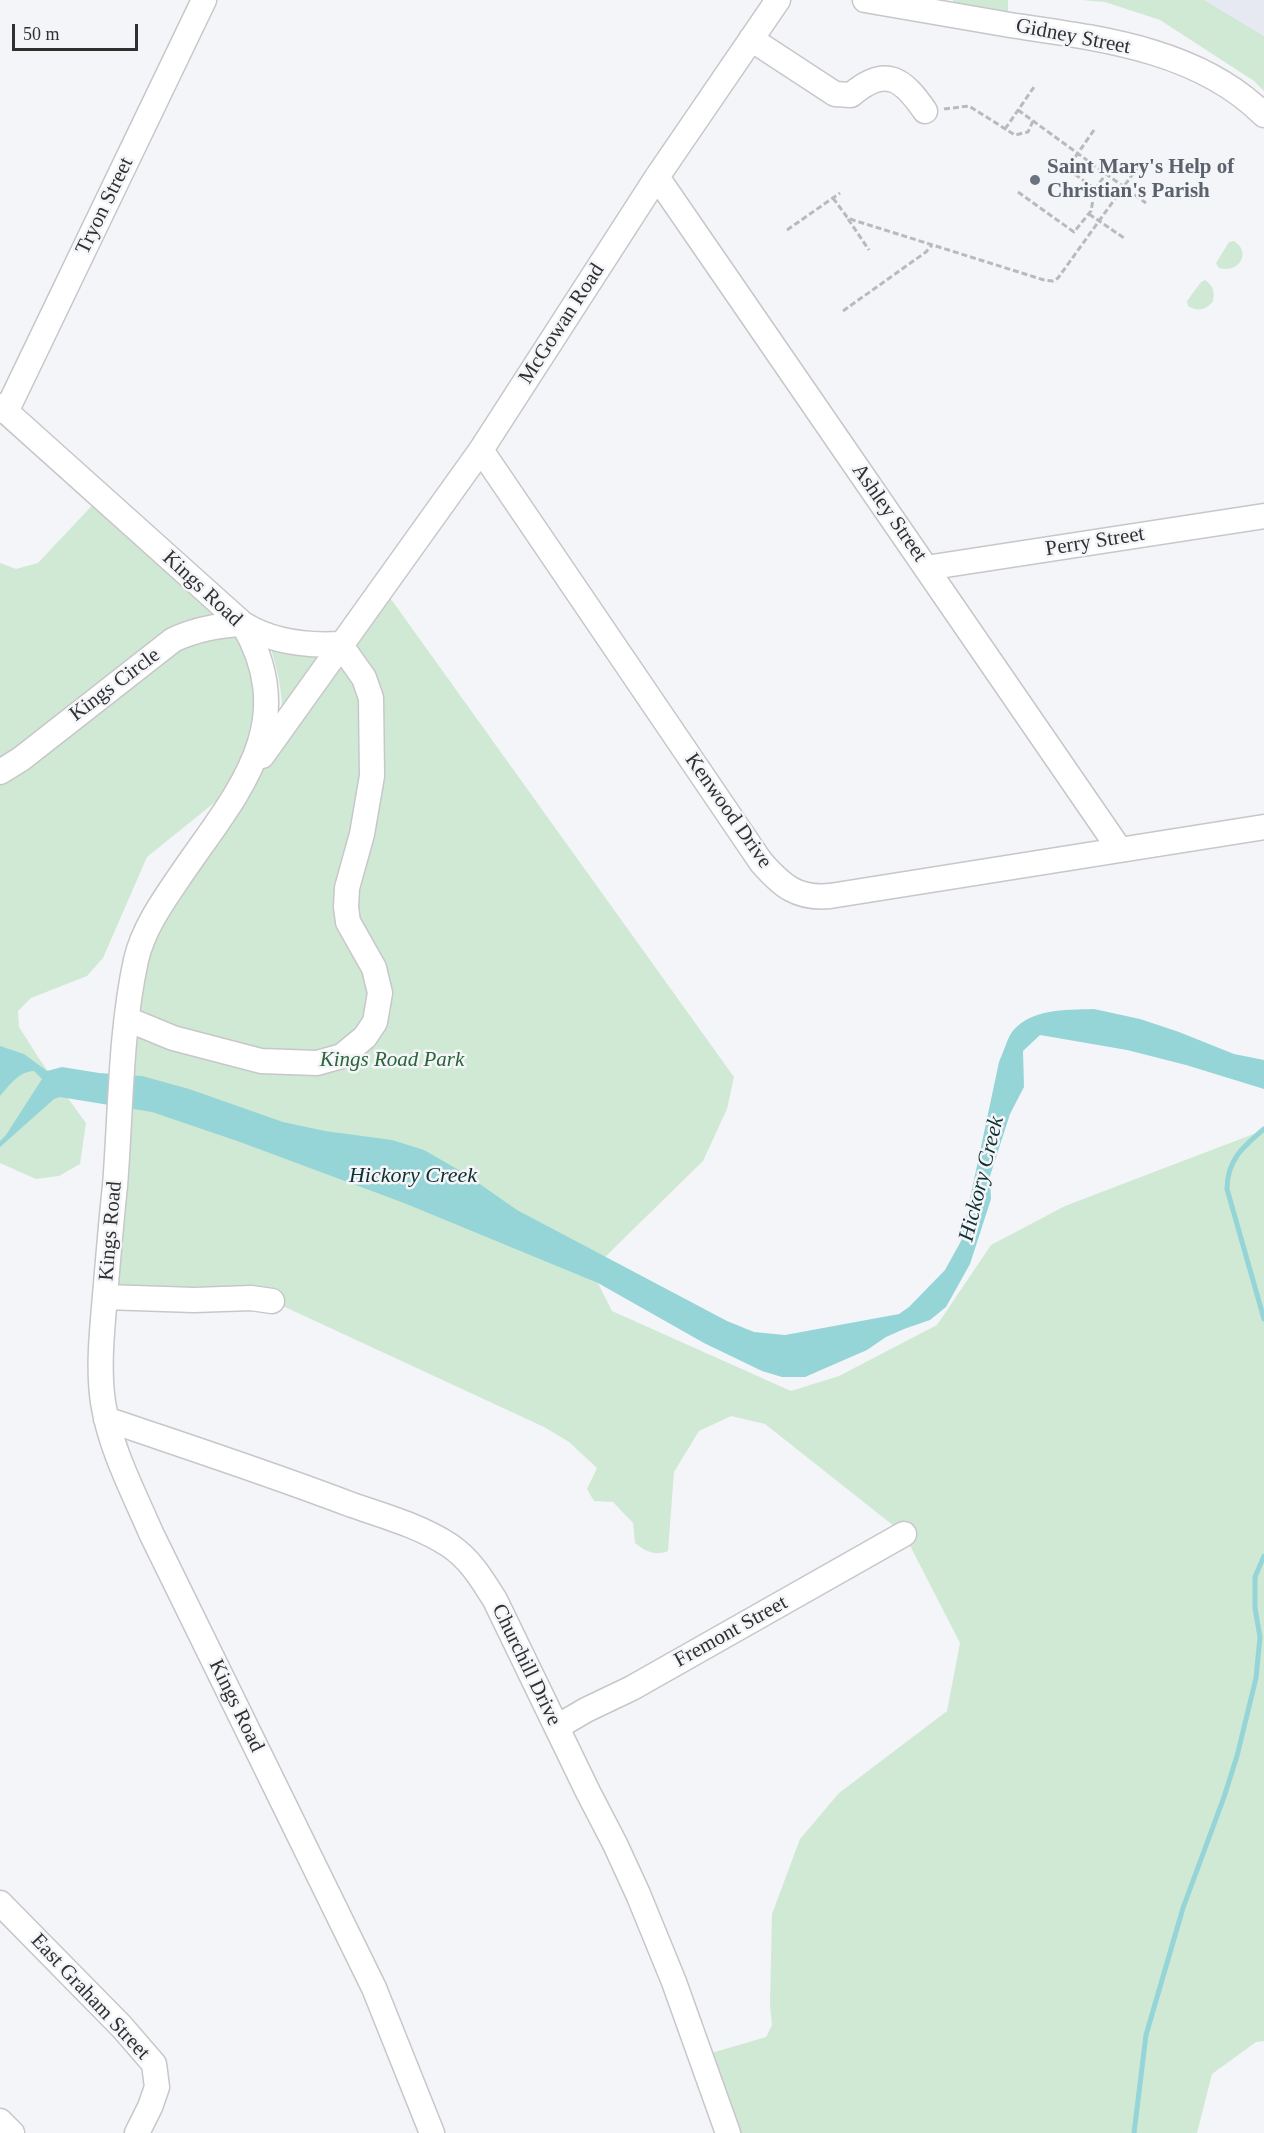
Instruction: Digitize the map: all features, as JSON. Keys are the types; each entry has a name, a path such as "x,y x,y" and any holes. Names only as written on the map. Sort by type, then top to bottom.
{"street":[{"name":"Tryon Street","path":"3,409 204,0"},
{"name":"McGowan Road","path":"248,776 340,644 481,450 657,177 778,0"},
{"name":"Gidney Street","path":"865,0 1083,37 1164,56 1206,72 1228,84 1264,115"},
{"path":"751,39 835,94 851,95 874,80 891,80 902,83 910,89 925,111"},
{"name":"Ashley Street","path":"657,177 1120,850"},
{"name":"Kings Road","path":"3,409 243,624 252,639 264,670 267,708 248,776 160,905 136,959 124,1046 102,1334 101,1384 106,1419 120,1460 151,1533 374,1988 432,2133"},
{"name":"Kenwood Drive","path":"481,450 761,862 774,877 793,892 817,897 830,896 1264,826"},
{"name":"Perry Street","path":"926,568 1264,516"},
{"path":"127,1019 173,1038 261,1061 317,1063 342,1056 365,1037 375,1022 380,993 374,968 348,922 346,907 347,888 362,834 372,776 370,698 364,678 340,644 275,639 260,634 243,624"},
{"name":"Kings Circle","path":"0,772 21,759 173,640 190,632 221,625 243,624"},
{"path":"105,1297 272,1300"},
{"name":"Churchill Drive","path":"106,1419 422,1531 464,1556 480,1574 495,1600 638,1894 674,1982 728,2133"},
{"name":"Fremont Street","path":"557,1727 632,1688 904,1534"},
{"name":"East Graham Street","path":"0,1903 122,2026 154,2064 157,2087 137,2133"},
{"path":"0,2121 12,2133"}],"path":[{"path":"1005,129 1034,87"},
{"path":"925,111 969,106 1015,135 1026,134 1033,121"},
{"path":"1018,110 1146,203"},
{"path":"1094,130 1070,164 1071,170 1095,189"},
{"path":"847,217 1053,281 1058,278 1140,164"},
{"path":"1018,192 1074,232 1089,214 1095,189 1106,174"},
{"path":"786,230 840,193"},
{"path":"833,198 869,250"},
{"path":"1089,214 1124,238"},
{"path":"843,311 926,252 932,245"}],"shaded area":[{"path":"1203,0 1264,0 1264,36"}],"green space":[{"path":"953,0 1008,0 1008,25 952,15"},
{"path":"1081,0 1204,0 1264,36 1264,91 1254,81 1160,20 1105,2"},
{"path":"1234,241 1242,251 1241,261 1232,268 1219,268 1216,263 1229,242"},
{"path":"1205,280 1213,289 1213,301 1202,309 1188,306 1187,301"},
{"name":"Kings Road Park","path":"101,496 252,639 257,749 383,588 734,1077 727,1109 703,1161 605,1257 598,1283 612,1311 791,1391 839,1376 937,1325 991,1245 1065,1206 1264,1130 1264,2041 1256,2042 1212,2074 1197,2133 728,2133 701,2056 766,2037 772,2025 770,2005 772,1914 800,1839 839,1793 947,1711 960,1643 904,1534 765,1424 731,1416 699,1431 674,1472 668,1551 655,1553 635,1543 633,1523 613,1502 594,1501 587,1489 597,1468 569,1442 544,1427 272,1301 105,1297 137,959 245,778 147,857 103,958 87,976 31,998 18,1011 19,1027 86,1123 80,1164 59,1176 36,1179 0,1163 0,563 16,569 38,563"},
{"path":"271,649 323,655 282,718 280,684"}],"water":[{"name":"Hickory Creek","path":"1094,1009 1140,1019 1234,1054 1264,1060 1264,1089 1127,1050 1040,1035 1023,1051 1024,1087 1010,1114 990,1176 991,1199 970,1264 946,1307 930,1320 886,1337 867,1350 805,1377 782,1377 762,1371 704,1343 598,1283 404,1203 152,1112 60,1097 54,1099 0,1147 0,1141 42,1079 34,1071 24,1074 0,1096 0,1046 24,1054 47,1071 62,1067 99,1073 142,1076 189,1089 283,1122 325,1131 392,1140 424,1150 464,1173 517,1210 727,1321 754,1332 785,1335 899,1314 909,1307 945,1270 961,1241 999,1062 1010,1035 1017,1026 1037,1015 1048,1012"}],"waterway":[{"path":"1264,1129 1243,1148 1233,1162 1227,1189 1264,1319"},
{"path":"1134,2133 1146,2035 1183,1908 1237,1756 1256,1678 1260,1637 1255,1608 1255,1577 1264,1556"}],"place":[{"name":"Saint Mary's Help of Christian's Parish","path":"1035,180"}]}
